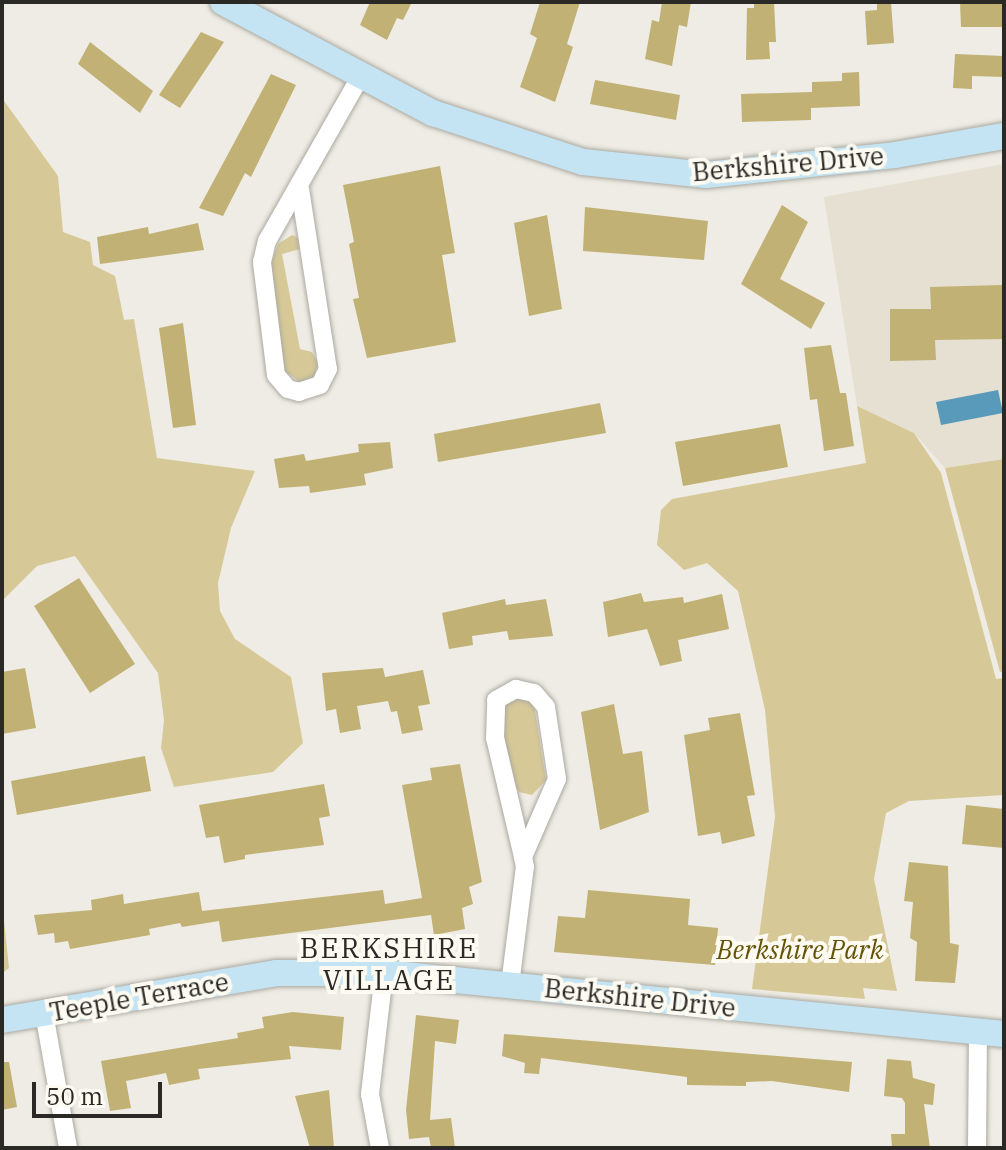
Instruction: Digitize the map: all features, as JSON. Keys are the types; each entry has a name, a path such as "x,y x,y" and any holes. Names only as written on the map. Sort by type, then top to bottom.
{"street":[{"name":"Berkshire Drive","path":"223,2 433,113 583,162 706,175 895,155 1004,136"},
{"path":"300,189 328,369 320,385 299,392 288,389 276,375 260,278 267,241 300,189 360,77"},
{"path":"510,985 523,857 557,779 546,707 534,693 516,689 496,700 495,738 523,857"},
{"name":"Berkshire Drive","path":"276,973 384,973 991,1032"},
{"name":"Teeple Terrace","path":"2,1020 276,973"},
{"path":"380,1148 370,1094 384,973"},
{"path":"44,1013 68,1148"},
{"path":"977,1148 991,1032"}],"shaded area":[{"path":"1004,164 1004,459 945,468 914,433 857,406 824,197"}],"green space":[{"path":"2,98 58,176 63,232 90,242 93,265 115,276 124,320 134,319 157,458 255,471 231,528 218,583 220,611 235,639 291,677 303,743 273,772 174,787 161,748 164,720 158,673 75,556 37,566 2,601"},
{"path":"292,235 300,239 300,249 282,254 300,349 312,352 318,363 314,377 300,382 283,370 271,264 278,244"},
{"name":"Berkshire Park","path":"857,406 914,433 941,473 996,679 1004,678 1004,795 909,801 886,813 874,879 897,991 863,988 865,999 752,989 775,817 765,710 738,591 707,563 684,570 657,545 661,510 672,499 866,463"},
{"path":"1004,459 1004,671 1000,672 945,468"},
{"path":"510,697 524,697 534,705 546,780 532,795 519,792 512,781 501,719"},
{"path":"2,901 9,968 4,972 2,970"}],"water":[{"path":"998,390 1003,413 941,425 936,402"}],"building":[{"path":"370,2 412,2 403,20 397,18 387,40 360,25"},
{"path":"540,2 580,2 567,44 573,47 555,102 520,87 537,38 530,34"},
{"path":"662,2 691,2 687,27 679,25 672,66 645,59 652,20 659,22"},
{"path":"754,2 774,2 776,42 769,42 770,59 746,60 747,8 754,8"},
{"path":"877,2 891,2 894,43 867,45 865,11 877,10"},
{"path":"960,2 1004,2 1004,27 961,27"},
{"path":"201,32 224,42 180,108 159,95"},
{"path":"90,42 153,91 140,113 78,64"},
{"path":"955,54 1004,56 1004,77 972,76 972,89 953,88"},
{"path":"859,72 860,106 811,108 811,120 742,122 741,94 812,92 812,82 842,81 842,73"},
{"path":"271,74 296,85 251,177 245,173 223,216 199,208"},
{"path":"595,80 680,95 676,120 590,104"},
{"path":"440,166 455,253 442,255 456,342 367,358 353,299 359,298 349,244 354,242 343,185"},
{"path":"782,205 808,222 780,279 825,303 811,329 741,284"},
{"path":"585,207 708,221 704,260 583,251"},
{"path":"547,215 562,309 529,316 514,223"},
{"path":"198,223 204,250 100,264 97,237 148,227 149,234"},
{"path":"1002,285 1004,339 935,340 936,360 890,361 890,309 931,309 930,287"},
{"path":"183,323 196,425 173,428 159,328"},
{"path":"831,345 840,393 846,393 854,446 824,451 817,399 810,400 804,348"},
{"path":"600,403 606,433 438,462 434,434"},
{"path":"780,424 788,467 683,486 675,442"},
{"path":"390,442 393,468 364,474 366,485 310,493 309,486 279,488 274,459 304,454 306,461 359,452 358,444"},
{"path":"79,578 135,664 90,693 34,606"},
{"path":"641,593 644,602 683,597 684,603 722,594 729,629 678,640 682,661 660,666 647,629 608,637 603,602"},
{"path":"505,599 506,605 546,599 553,636 509,640 507,631 472,636 473,645 449,649 442,613"},
{"path":"25,668 36,728 2,734 2,672"},
{"path":"383,668 385,677 423,670 430,704 418,706 423,730 402,734 397,711 391,712 388,701 357,706 361,729 340,733 336,709 326,711 322,673"},
{"path":"614,704 623,754 642,751 649,812 600,830 581,712"},
{"path":"740,713 755,795 747,796 755,836 722,844 720,832 698,836 684,735 710,730 708,718"},
{"path":"145,756 151,791 17,815 11,781"},
{"path":"460,764 482,882 469,887 473,904 462,908 465,929 434,935 431,915 222,942 219,921 182,927 180,923 149,929 150,935 70,949 68,941 55,943 54,933 38,935 34,915 92,910 91,900 123,894 124,904 199,892 202,911 383,890 385,904 422,898 402,785 432,780 430,768"},
{"path":"324,784 330,816 319,818 324,845 245,855 245,859 224,863 219,836 206,838 199,805"},
{"path":"966,805 1004,809 1004,848 962,844"},
{"path":"909,862 948,866 950,943 959,945 955,983 915,981 917,942 910,938 913,902 904,901"},
{"path":"588,890 690,899 688,925 718,928 715,965 554,952 558,916 585,918"},
{"path":"293,1012 344,1017 341,1050 289,1046 291,1059 198,1069 200,1079 169,1085 166,1073 126,1081 131,1108 110,1111 101,1061 238,1038 237,1033 264,1028 262,1017"},
{"path":"416,1015 459,1020 456,1044 435,1041 430,1120 451,1118 455,1148 431,1148 429,1137 409,1139 406,1110"},
{"path":"504,1034 852,1062 849,1092 772,1081 746,1082 746,1086 687,1085 687,1077 541,1058 539,1074 524,1073 525,1063 502,1056"},
{"path":"887,1059 911,1061 913,1078 935,1084 933,1105 924,1104 930,1148 892,1148 891,1134 905,1134 905,1103 902,1098 884,1096"},
{"path":"2,1062 9,1062 17,1107 2,1110"},
{"path":"329,1090 334,1148 310,1148 295,1096"}],"district":[{"name":"BERKSHIRE VILLAGE","path":"389,964"}]}
